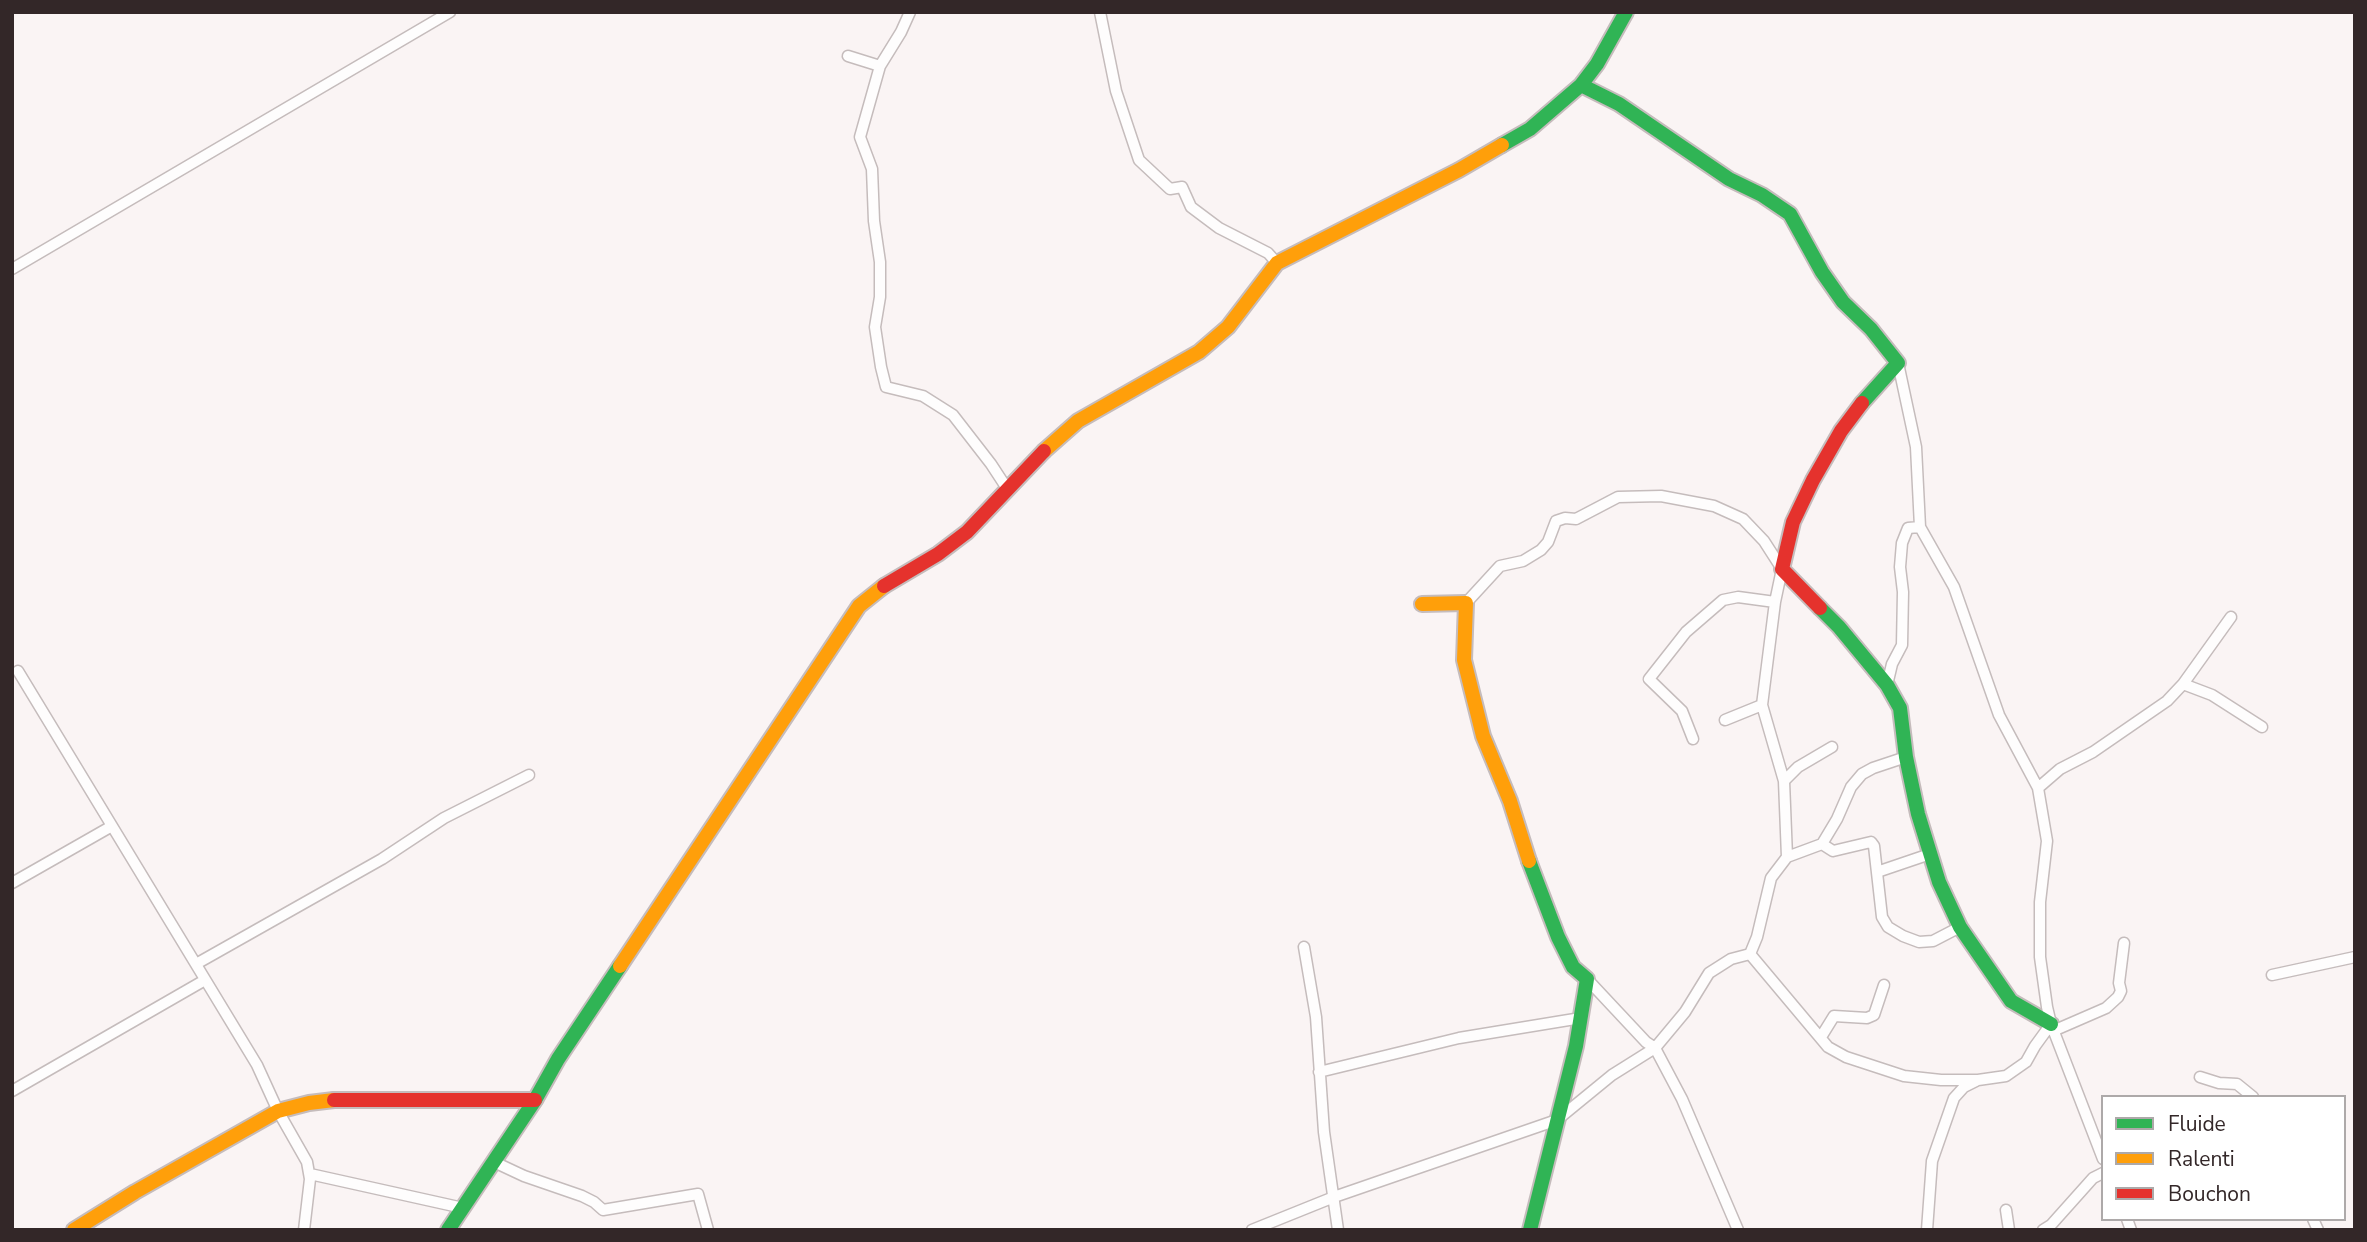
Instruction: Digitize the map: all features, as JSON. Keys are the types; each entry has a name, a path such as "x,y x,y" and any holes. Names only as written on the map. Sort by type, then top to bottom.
{"street":[{"path":"12,269 450,12"},
{"path":"910,12 880,66 860,137 872,169 874,221 880,262 880,296 875,327 886,387 923,396 953,415 1008,490"},
{"path":"1100,12 1116,91 1139,160 1170,189 1182,187 1191,207 1219,228 1272,258"},
{"path":"448,1230 859,606 888,583 938,554 967,532 1037,457 1078,421 1199,352 1228,327 1272,258 1460,170 1530,130 1581,85 1597,64 1626,12"},
{"path":"848,56 880,66"},
{"path":"1581,85 1619,104 1729,179 1762,195 1790,214 1822,272 1843,302 1871,329 1898,363 1916,447 1920,527 1954,587 1999,715 2038,788 2047,841 2040,902 2040,957 2052,1028 2101,1154"},
{"path":"1787,857 1784,780 1762,705 1774,601 1793,522 1813,480 1841,432 1869,393 1898,363"},
{"path":"1738,1230 1682,1099 1655,1048 1573,967 1532,871 1510,801 1483,736 1464,660 1465,603 1500,566 1522,561 1541,550 1548,542 1556,521 1576,519 1618,497 1661,496 1714,506 1744,519 1764,541 1782,569 1839,627 1887,685 1900,708 1906,757 1918,814 1938,882 1960,927 2011,1001 2052,1028"},
{"path":"1887,685 1892,664 1902,645 1902,543 1908,528 1920,527"},
{"path":"1693,739 1682,711 1649,679 1686,632 1723,600 1738,597 1774,601"},
{"path":"1422,604 1465,603"},
{"path":"2038,788 2060,769 2093,752 2157,708 2183,684 2231,617"},
{"path":"18,671 257,1065 278,1111 307,1162 310,1174 304,1230"},
{"path":"2183,684 2211,695 2262,727"},
{"path":"1725,720 1762,705"},
{"path":"1784,780 1798,767 1832,747"},
{"path":"1750,954 1758,937 1771,878 1787,857 1822,844 1851,787 1862,774 1906,757"},
{"path":"195,964 382,859 444,818 529,775"},
{"path":"12,883 112,826"},
{"path":"1822,844 1833,851 1871,842 1882,917 1888,927 1919,942 1933,941 1960,927"},
{"path":"1877,872 1930,854"},
{"path":"1750,954 1828,1047 1846,1057 1904,1076 1978,1080 2006,1076 2026,1062 2035,1046 2052,1028 2106,1009 2118,998 2121,991 2119,983 2124,943"},
{"path":"1304,947 1316,1017 1324,1132 1338,1230"},
{"path":"1252,1230 1334,1198 1557,1120 1612,1075 1655,1048 1685,1012 1709,974 1731,959 1750,954"},
{"path":"2272,975 2355,957"},
{"path":"1530,1230 1576,1046 1587,979"},
{"path":"12,1091 205,980"},
{"path":"1821,1037 1834,1016 1867,1018 1874,1014 1884,985"},
{"path":"1319,1072 1459,1038 1581,1018"},
{"path":"2200,1077 2219,1083 2237,1084 2251,1095"},
{"path":"1927,1230 1932,1161 1954,1098 1964,1087 1978,1080"},
{"path":"74,1230 278,1111 309,1103 343,1099 535,1100"},
{"path":"492,1161 535,1180 582,1196 603,1210 698,1194 708,1230"},
{"path":"310,1174 463,1208"},
{"path":"2043,1230 2051,1225 2093,1178 2101,1174"},
{"path":"2006,1210 2009,1230"}],"traffic: fast":[{"path":"1502,145 1530,129 1581,85 1597,64 1626,12"},
{"path":"1581,85 1619,104 1729,179 1762,195 1790,214 1822,272 1843,302 1871,329 1898,363 1862,403"},
{"path":"1820,608 1887,685 1900,708 1906,757 1918,814 1939,882 1960,927 2011,1001 2051,1024"},
{"path":"1529,861 1558,937 1573,967 1587,979 1576,1046 1530,1230"},
{"path":"448,1230 620,966"}],"traffic: slow":[{"path":"1044,451 1078,421 1199,352 1228,327 1277,263 1459,170 1502,145"},
{"path":"620,966 859,606 884,586"},
{"path":"1422,604 1466,603 1464,660 1483,736 1510,801 1529,861"},
{"path":"74,1230 278,1111 334,1100"}],"traffic: jam":[{"path":"1820,608 1782,569 1793,522 1813,480 1841,431 1862,403"},
{"path":"884,586 938,554 967,532 1044,451"},
{"path":"334,1100 535,1100"}]}
